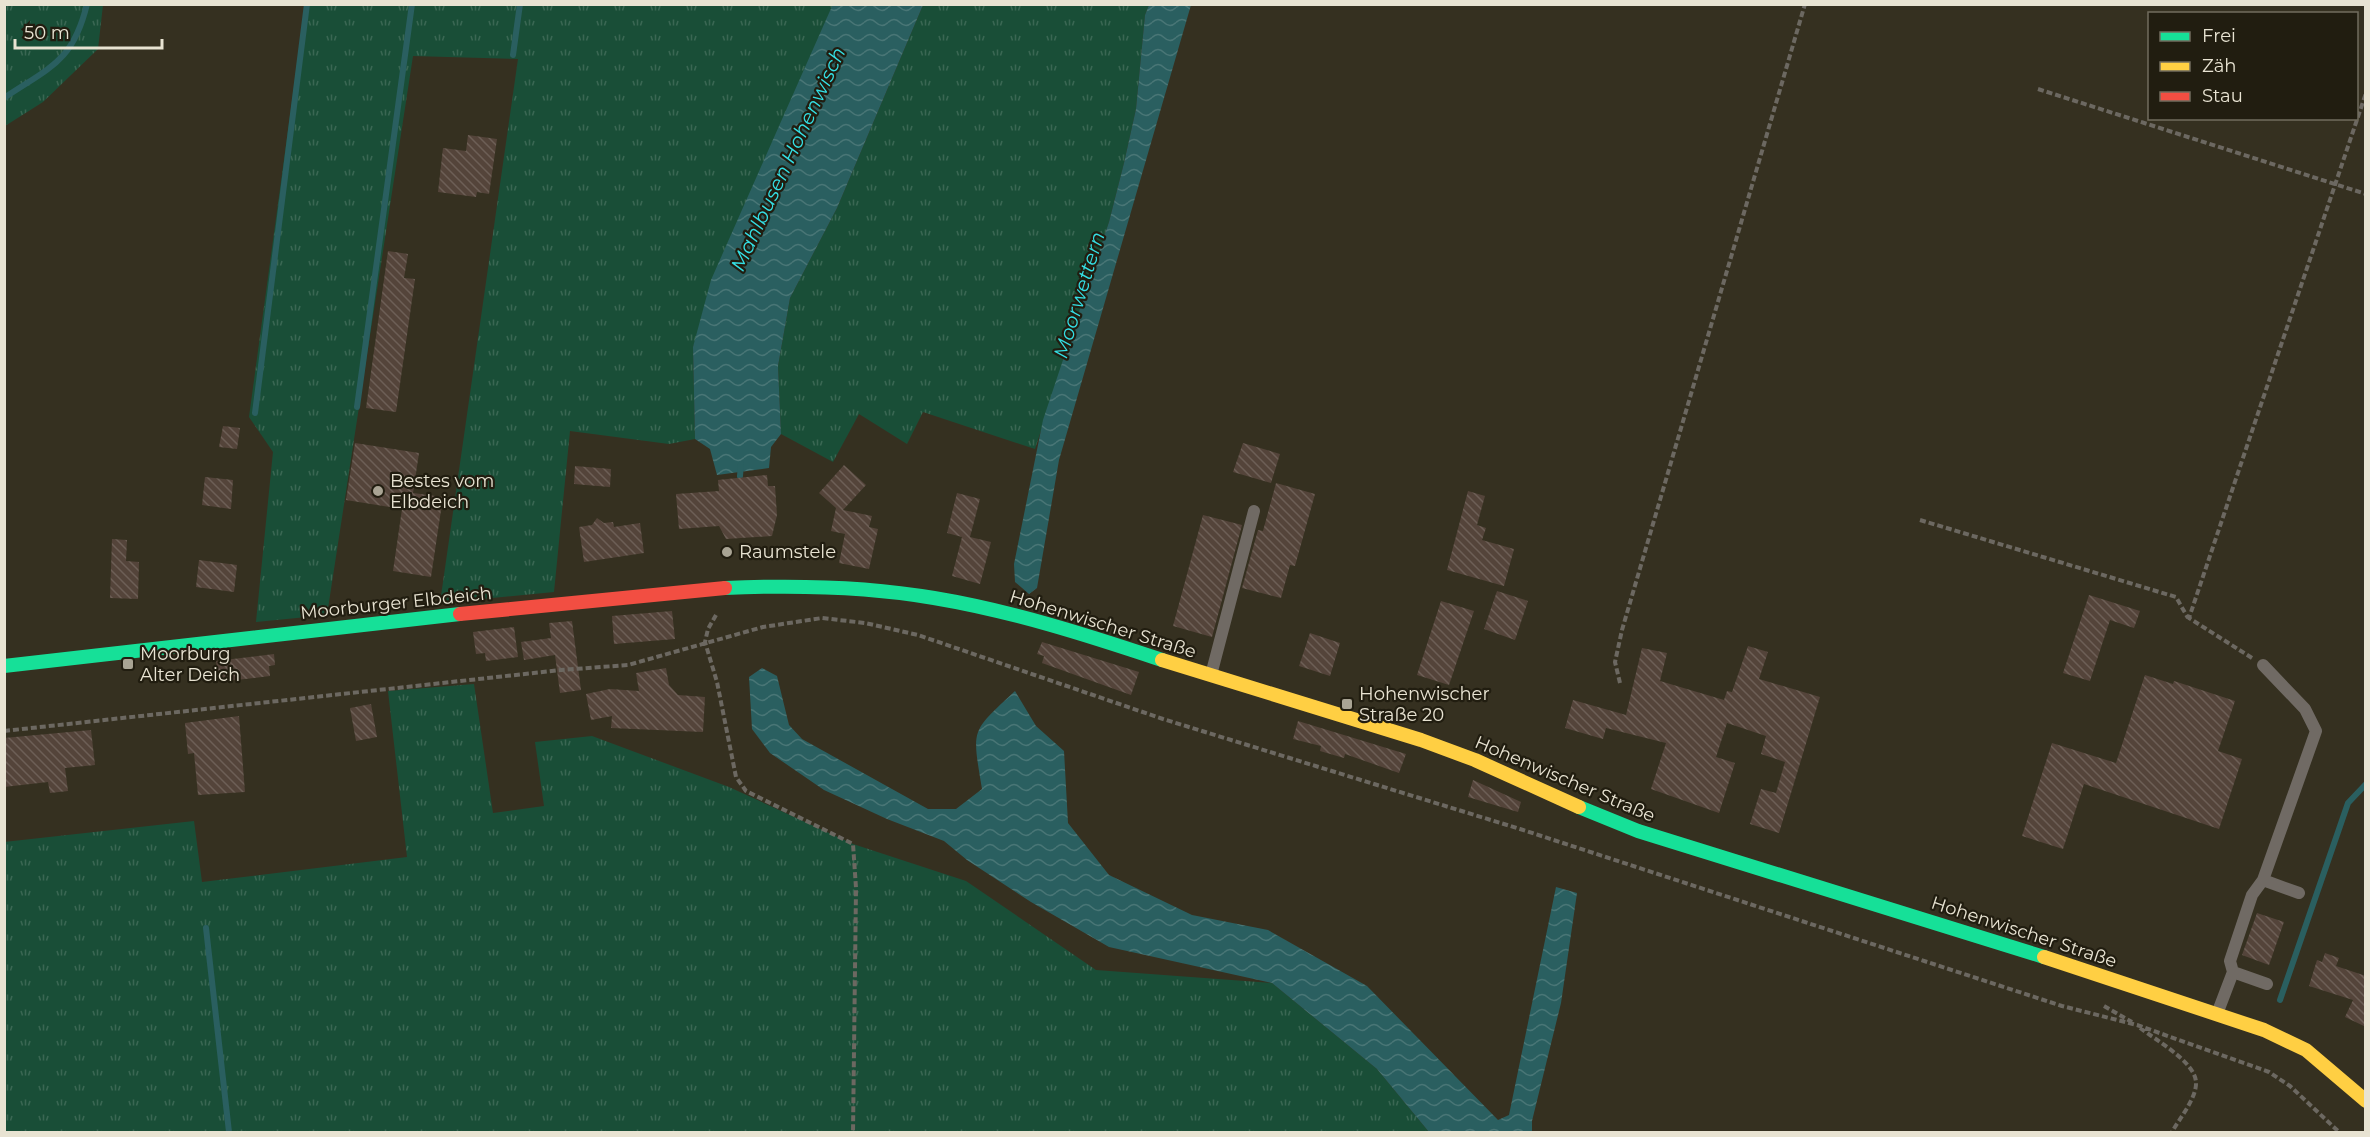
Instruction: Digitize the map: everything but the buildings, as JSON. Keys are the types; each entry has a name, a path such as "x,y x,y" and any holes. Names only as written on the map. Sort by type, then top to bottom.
{"main road":[{"name":"Hohenwischer Straße","path":"793,586 894,592 984,607 1092,635 1211,676 1417,738 1456,752 1578,808 1629,828 2042,956 2264,1030 2306,1050 2341,1077 2366,1101"},
{"name":"Moorburger Elbdeich","path":"4,666 234,638 633,596 793,586"}],"lane":[{"path":"1211,676 1254,511"},
{"path":"2217,1015 2232,972 2230,961 2252,895 2263,880 2316,731 2305,709 2263,665"},
{"path":"2263,880 2299,893"},
{"path":"2232,972 2267,984"}],"path":[{"path":"1620,683 1615,662 1622,630 1805,4"},
{"path":"2038,88 2366,194"},
{"path":"2358,116 2366,93"},
{"path":"2188,618 2357,120"},
{"path":"1920,520 2176,597 2188,618 2263,665"},
{"path":"723,589 724,602 708,629 705,642 717,682 736,777 746,791 853,844 855,900 852,1132"},
{"path":"4,731 561,670 628,665 763,627 822,618 865,623 918,635 1163,719 1520,829 2062,1006 2136,1025 2269,1072 2290,1086 2339,1132"},
{"path":"2099,1002 2136,1025 2191,1066 2196,1083 2192,1097 2172,1132"}],"green space":[{"path":"5,4 103,5 98,49 43,102 5,126"},
{"path":"305,5 833,5 754,187 693,347 695,439 669,444 570,431 554,592 440,603 518,59 413,56 327,615 256,622 273,452 249,417"},
{"path":"923,5 1149,5 1145,15 1136,109 1109,222 1035,449 923,412 907,444 859,414 833,462 781,434 778,366 790,298 837,208"},
{"path":"474,684 493,813 544,806 535,742 592,736 729,787 853,844 966,881 1096,970 1272,983 1377,1069 1429,1132 5,1132 4,842 194,821 202,882 407,857 388,691"}],"water":[{"path":"833,4 923,5 837,208 790,298 778,366 781,434 771,447 769,468 717,475 710,449 695,439 693,347 711,280"},
{"path":"1149,5 1191,5 1059,460 1037,588 1029,594 1015,582 1014,564 1043,420 1109,222 1136,109 1145,15"},
{"path":"762,668 777,676 789,725 802,739 928,809 956,809 982,789 976,742 978,733 989,715 1015,691 1036,726 1064,751 1068,823 1109,875 1192,915 1268,930 1367,986 1498,1120 1509,1115 1556,887 1577,893 1561,1003 1532,1121 1532,1132 1429,1132 1377,1069 1272,983 1109,947 1031,902 967,860 944,841 887,819 824,790 770,753 752,729 749,677"}],"waterway":[{"path":"4,98 47,70 67,51 75,39 87,4"},
{"path":"255,413 307,4"},
{"path":"357,407 412,4"},
{"path":"513,55 520,4"},
{"name":"Mahlbusen Hohenwisch","path":"740,476 741,464"},
{"path":"2280,1000 2348,803 2366,784"},
{"path":"206,928 229,1132"}],"traffic: fast":[{"path":"725,588 830,587 934,598 1021,617 1162,660"},
{"path":"4,666 460,614"},
{"path":"1579,807 1638,831 2044,957"}],"traffic: slow":[{"path":"1162,660 1421,740 1475,760 1579,807"},
{"path":"2044,957 2264,1030 2306,1050 2366,1101"}],"traffic: jam":[{"path":"460,614 725,588"}],"place":[{"name":"Bestes vom Elbdeich","path":"378,491"},
{"name":"Raumstele","path":"727,552"},
{"name":"Moorburg Alter Deich","path":"128,664"},
{"name":"Hohenwischer Straße 20","path":"1347,704"}],"water label":[{"name":"Moorwettern","path":"1079,295"}]}
